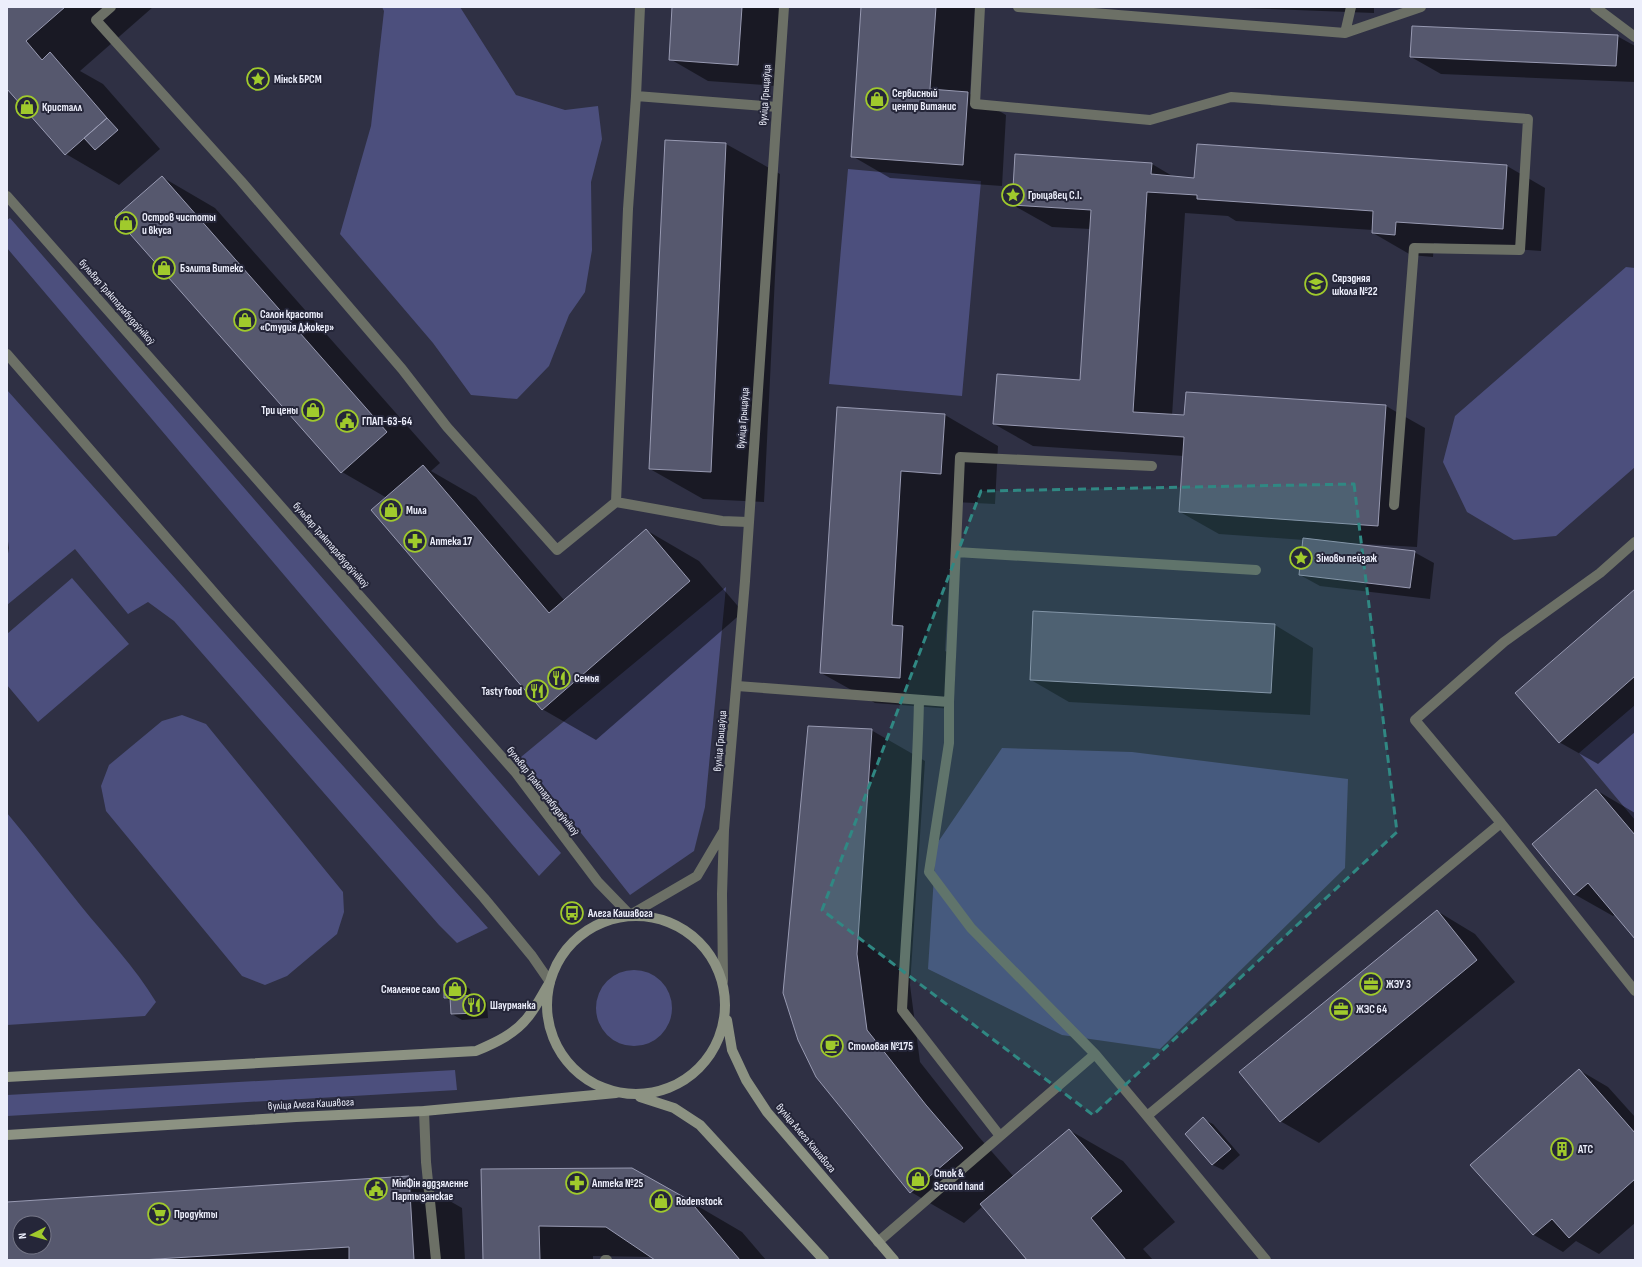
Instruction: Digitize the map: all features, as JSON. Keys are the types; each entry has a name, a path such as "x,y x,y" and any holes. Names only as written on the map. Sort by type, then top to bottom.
{"main road":[{"path":"7,1077 476,1051 493,1044 511,1033 528,1017 550,982 558,962 571,944 582,933 610,919 630,915 662,919 689,932 709,952 723,980 726,1016 722,1034 708,1059 696,1073 681,1084 662,1092 636,1096"},
{"path":"550,982 546,1014 553,1039 567,1062 590,1083 616,1093 636,1096 674,1108 700,1125 824,1260"},
{"name":"вуліца Алега Кашавога","path":"726,1016 732,1050 746,1080 767,1112 894,1260"},
{"name":"вуліца Алега Кашавога","path":"7,1135 424,1110 616,1093"}],"street":[{"path":"111,7 96,20 241,181 402,369 447,427 557,550 616,502 628,209 636,96 640,7"},
{"name":"вуліца Грыцаўца","path":"723,980 722,894 724,830 737,686 784,7"},
{"path":"980,7 975,104 1150,120 1231,97 1528,119 1520,250 1414,248 1394,506"},
{"path":"1018,7 1345,33 1421,7"},
{"path":"1345,33 1351,7"},
{"path":"1595,7 1635,37"},
{"path":"636,96 777,107"},
{"name":"бульвар Трактарабудаўнікоў","path":"7,196 516,773 598,882 630,915"},
{"path":"7,354 236,617 484,898 532,956 550,982"},
{"path":"1152,466 960,457 949,702 949,743 929,872 971,928 1095,1054 1266,1260"},
{"path":"616,502 722,521 748,522"},
{"path":"1635,542 1600,573 1504,642 1415,720 1501,823 1635,992"},
{"path":"956,552 1256,570"},
{"path":"737,686 949,702"},
{"path":"919,700 918,765 906,922 902,1010 1000,1136"},
{"path":"1147,1116 1501,823"},
{"name":"вуліца Грыцаўца","path":"630,915 697,876 724,830"},
{"path":"878,1242 1095,1054"},
{"path":"424,1110 426,1162 436,1260"}],"highlighted area":[{"path":"1354,484 1397,832 1093,1115 822,910 981,491"}],"shaded area":[{"path":"382,7 460,7 516,95 565,110 598,106 602,139 591,182 592,250 585,292 569,315 549,366 517,399 471,395 433,343 340,234 371,126 384,11"},
{"path":"848,169 981,181 962,396 829,384"},
{"path":"10,218 561,853 539,876 7,248 7,220"},
{"path":"1626,267 1635,268 1635,467 1556,536 1514,540 1467,512 1443,462 1455,416"},
{"path":"7,390 488,928 457,943 439,925 174,621 148,602 128,614 75,549 7,605 7,559 9,548 7,535"},
{"path":"72,578 129,644 38,722 7,685 7,634"},
{"path":"726,587 705,807 694,851 630,895 521,757"},
{"path":"1635,705 1635,820 1579,753"},
{"path":"182,715 206,724 343,892 344,912 337,934 287,976 265,985 242,976 106,811 101,786 109,765 162,721"},
{"path":"1002,748 1132,752 1348,779 1345,868 1160,1049 1062,1035 928,969 936,845"},
{"path":"7,813 148,989 156,1002 145,1016 7,1025"},
{"path":"626,970 642,970 655,976 666,987 672,1000 670,1023 655,1040 642,1046 626,1046 613,1040 598,1023 596,1016 596,1000 602,987 619,972"},
{"path":"455,1070 457,1090 7,1116 7,1095"}],"building":[{"path":"7,7 65,7 26,41 42,60 50,52 107,118 65,155 7,89"},
{"path":"672,7 742,7 738,65 669,60"},
{"path":"861,7 936,7 930,89 968,92 963,165 851,157"},
{"path":"1412,26 1618,35 1616,66 1410,57"},
{"path":"107,118 118,130 95,150 84,138"},
{"path":"665,140 726,143 711,472 649,469"},
{"path":"1197,144 1507,165 1503,229 1396,222 1395,235 1372,233 1373,211 1197,199 1197,195 1147,192 1133,412 1184,415 1186,392 1386,405 1378,526 1179,512 1184,437 993,424 997,374 1080,380 1091,210 1012,205 1015,154 1152,163 1151,174 1194,178"},
{"path":"162,176 387,432 341,473 115,217"},
{"path":"837,407 945,414 941,474 901,471 892,625 903,626 900,678 820,673"},
{"path":"423,465 549,613 646,529 690,581 542,710 371,510"},
{"path":"1303,538 1415,551 1410,588 1299,575"},
{"path":"1635,589 1635,676 1559,743 1515,693"},
{"path":"1033,611 1275,624 1271,693 1030,680"},
{"path":"808,726 872,729 857,954 867,1030 926,1105 963,1148 910,1193 816,1077 798,1040 783,993"},
{"path":"1596,789 1635,835 1635,939 1588,883 1574,895 1532,844"},
{"path":"1437,910 1477,960 1280,1122 1239,1072"},
{"path":"461,982 462,996 478,995 479,1013 451,1014 450,998 444,998 444,984"},
{"name":"АТС","path":"1579,1069 1635,1133 1635,1179 1569,1238 1552,1219 1533,1235 1470,1165"},
{"path":"1203,1117 1231,1149 1212,1165 1185,1134"},
{"path":"1069,1129 1122,1191 1091,1218 1126,1260 1027,1260 980,1204"},
{"path":"632,1168 689,1200 740,1260 655,1260 606,1227 539,1226 540,1260 483,1260 481,1169"},
{"path":"409,1176 414,1260 349,1260 349,1247 141,1260 7,1260 7,1202"}],"place":[{"name":"Мінск БРСМ","path":"258,79"},
{"name":"Сервисный центр Витанис","path":"877,99"},
{"name":"Кристалл","path":"27,107"},
{"name":"Грыцавец С.І.","path":"1013,195"},
{"name":"Остров чистоты и вкуса","path":"126,223"},
{"name":"Бэлита Витекс","path":"164,268"},
{"name":"Сярэдняя школа №22","path":"1316,284"},
{"name":"Салон красоты «Студия Джокер»","path":"245,320"},
{"name":"Три цены","path":"313,410"},
{"name":"ГПАП-63-64","path":"347,421"},
{"name":"Мила","path":"391,510"},
{"name":"Аптека 17","path":"415,541"},
{"name":"Зімовы пейзаж","path":"1301,558"},
{"name":"Семья","path":"559,678"},
{"name":"Tasty food","path":"537,691"},
{"name":"Алега Кашавога","path":"572,913"},
{"name":"ЖЭУ 3","path":"1371,984"},
{"name":"Смаленое сало","path":"455,989"},
{"name":"Шаурманка","path":"474,1005"},
{"name":"ЖЭС 64","path":"1341,1009"},
{"name":"Столовая №175","path":"832,1046"},
{"name":"АТС","path":"1562,1149"},
{"name":"Сток & Second hand","path":"918,1179"},
{"name":"Аптека №25","path":"577,1183"},
{"name":"МінФін аддзяленне Партызанскае","path":"376,1189"},
{"name":"Rodenstock","path":"661,1201"},
{"name":"Продукты","path":"159,1214"}]}
